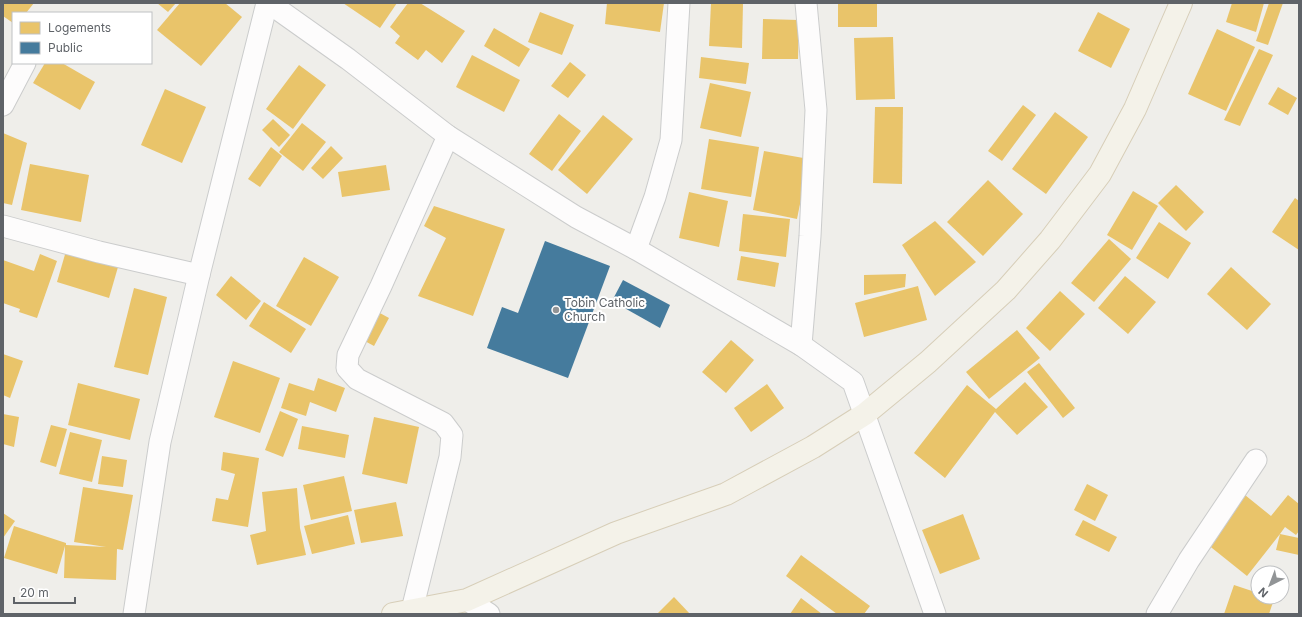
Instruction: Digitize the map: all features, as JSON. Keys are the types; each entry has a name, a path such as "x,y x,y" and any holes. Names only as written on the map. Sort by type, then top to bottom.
{"main road":[{"path":"403,612 467,600 616,533 726,494 813,447 865,414 928,362 1006,290 1050,240 1100,174 1136,109 1181,3"}],"street":[{"path":"134,614 160,442 268,3 348,59 448,136 576,217 636,249 801,345 853,382 935,614"},
{"path":"636,249 655,197 671,140 679,3"},
{"path":"801,345 810,236 816,110 806,3"},
{"path":"3,105 24,64"},
{"path":"403,612 450,456 452,435 443,422 357,380 347,368 348,355 382,286 448,136"},
{"path":"3,226 99,252 200,275"},
{"path":"1157,614 1189,560 1256,460"},
{"path":"467,600 489,614"}],"building: Logements":[{"path":"3,3 34,3 27,12 12,12 12,22 3,16"},
{"path":"157,3 176,3 168,12"},
{"path":"180,3 225,3 242,17 201,66 157,30"},
{"path":"343,3 397,3 380,28"},
{"path":"408,3 420,3 465,31 442,63 426,50 418,60 395,43 400,36 390,27"},
{"path":"607,3 664,3 660,32 605,24"},
{"path":"711,3 743,3 742,48 709,46"},
{"path":"838,3 877,3 877,27 838,27"},
{"path":"1232,3 1264,3 1256,32 1226,22"},
{"path":"1269,3 1283,3 1268,45 1256,41"},
{"path":"540,12 574,25 562,55 528,42"},
{"path":"1098,12 1130,29 1111,68 1078,51"},
{"path":"763,19 799,20 798,59 762,59"},
{"path":"494,28 530,49 519,67 484,46"},
{"path":"1217,29 1255,47 1226,111 1188,94"},
{"path":"893,37 895,99 856,100 854,38"},
{"path":"1259,49 1273,55 1240,126 1224,120"},
{"path":"472,55 520,80 504,112 456,87"},
{"path":"701,57 749,63 746,84 699,78"},
{"path":"570,62 586,75 568,98 551,86"},
{"path":"44,64 64,64 95,82 80,110 33,83"},
{"path":"299,65 326,85 293,129 266,109"},
{"path":"710,83 751,92 741,137 700,128"},
{"path":"1278,87 1297,98 1288,115 1268,104"},
{"path":"165,89 206,107 182,163 141,145"},
{"path":"1023,105 1036,115 1002,161 988,151"},
{"path":"875,107 903,107 902,184 873,183"},
{"path":"1055,112 1088,137 1046,194 1012,169"},
{"path":"559,114 581,131 552,171 529,154"},
{"path":"603,115 633,139 587,194 558,170"},
{"path":"273,119 290,135 279,147 262,130"},
{"path":"302,123 326,142 303,171 279,152"},
{"path":"3,133 27,143 12,205 3,203"},
{"path":"709,139 759,147 751,197 701,189"},
{"path":"331,146 343,158 323,179 311,168"},
{"path":"271,147 282,156 260,187 248,179"},
{"path":"764,151 809,159 797,219 753,210"},
{"path":"30,164 89,175 81,222 21,210"},
{"path":"386,165 390,190 342,197 338,172"},
{"path":"988,180 1023,214 983,256 947,222"},
{"path":"1176,185 1204,212 1186,231 1158,203"},
{"path":"1133,191 1158,206 1132,250 1107,235"},
{"path":"689,192 728,201 719,247 679,238"},
{"path":"1295,198 1299,201 1299,250 1272,232"},
{"path":"434,206 505,229 473,316 418,296 446,238 424,226"},
{"path":"743,214 790,219 786,257 739,251"},
{"path":"935,221 976,262 935,296 902,245"},
{"path":"1159,222 1191,243 1168,279 1136,258"},
{"path":"1109,239 1131,259 1094,302 1071,283"},
{"path":"66,251 118,267 109,298 57,282"},
{"path":"40,254 57,261 37,318 19,312 20,309 3,303 3,260 34,271"},
{"path":"741,256 779,263 775,287 737,280"},
{"path":"304,257 339,277 311,326 276,306"},
{"path":"1231,267 1271,304 1247,330 1207,294"},
{"path":"906,274 905,287 864,295 864,275"},
{"path":"231,276 261,301 246,320 216,295"},
{"path":"1125,276 1156,302 1128,334 1098,308"},
{"path":"918,286 927,320 864,337 855,303"},
{"path":"134,288 167,297 148,375 114,367"},
{"path":"1060,291 1085,314 1050,351 1026,328"},
{"path":"264,302 306,329 291,353 249,326"},
{"path":"367,306 389,318 374,346 352,334"},
{"path":"1017,330 1040,358 989,399 966,372"},
{"path":"731,340 754,360 726,393 702,372"},
{"path":"3,354 23,361 10,398 3,395"},
{"path":"233,361 280,378 260,433 214,417"},
{"path":"1039,363 1075,408 1063,418 1027,372"},
{"path":"318,378 345,388 336,412 310,402 306,416 281,408 289,383 314,391"},
{"path":"1025,382 1048,407 1017,435 995,412 945,478 914,453 967,385 996,409"},
{"path":"78,383 140,399 130,440 68,425"},
{"path":"767,384 784,408 751,432 734,408"},
{"path":"280,411 298,419 283,457 265,450"},
{"path":"3,414 19,417 14,447 3,444"},
{"path":"374,417 419,427 407,484 362,474"},
{"path":"51,425 67,429 56,467 40,462"},
{"path":"302,426 349,435 345,458 298,449"},
{"path":"70,432 102,440 92,482 59,474"},
{"path":"223,452 259,458 248,527 212,521 216,498 228,500 235,474 221,470"},
{"path":"102,456 127,460 123,487 98,484"},
{"path":"344,476 352,511 311,520 303,485"},
{"path":"1087,484 1108,495 1095,521 1074,510"},
{"path":"83,487 133,495 123,550 117,549 116,580 64,578 65,546 57,574 4,558 14,526 66,543 66,545 106,547 74,542"},
{"path":"297,488 300,528 306,555 257,565 250,535 266,531 262,492"},
{"path":"1245,495 1271,516 1288,495 1299,504 1299,531 1296,535 1285,527 1256,565 1250,565 1250,572 1247,576 1207,544"},
{"path":"396,502 403,536 361,543 354,510"},
{"path":"3,513 15,521 3,538"},
{"path":"963,514 980,559 940,574 922,530"},
{"path":"348,515 355,544 312,554 304,526"},
{"path":"1083,520 1117,537 1109,552 1075,535"},
{"path":"1280,534 1299,538 1299,555 1276,550"},
{"path":"801,555 870,606 864,614 837,614 786,576"},
{"path":"1234,585 1250,590 1250,605 1272,605 1269,614 1224,614"},
{"path":"674,597 690,614 657,614"},
{"path":"801,598 822,614 790,614"}],"building: Public":[{"name":"Tobin Catholic Church","path":"545,241 610,266 568,378 487,348 502,307 518,313"},
{"path":"623,280 670,305 660,328 612,301"}],"place":[{"name":"Tobin Catholic Church","path":"556,310"}]}
